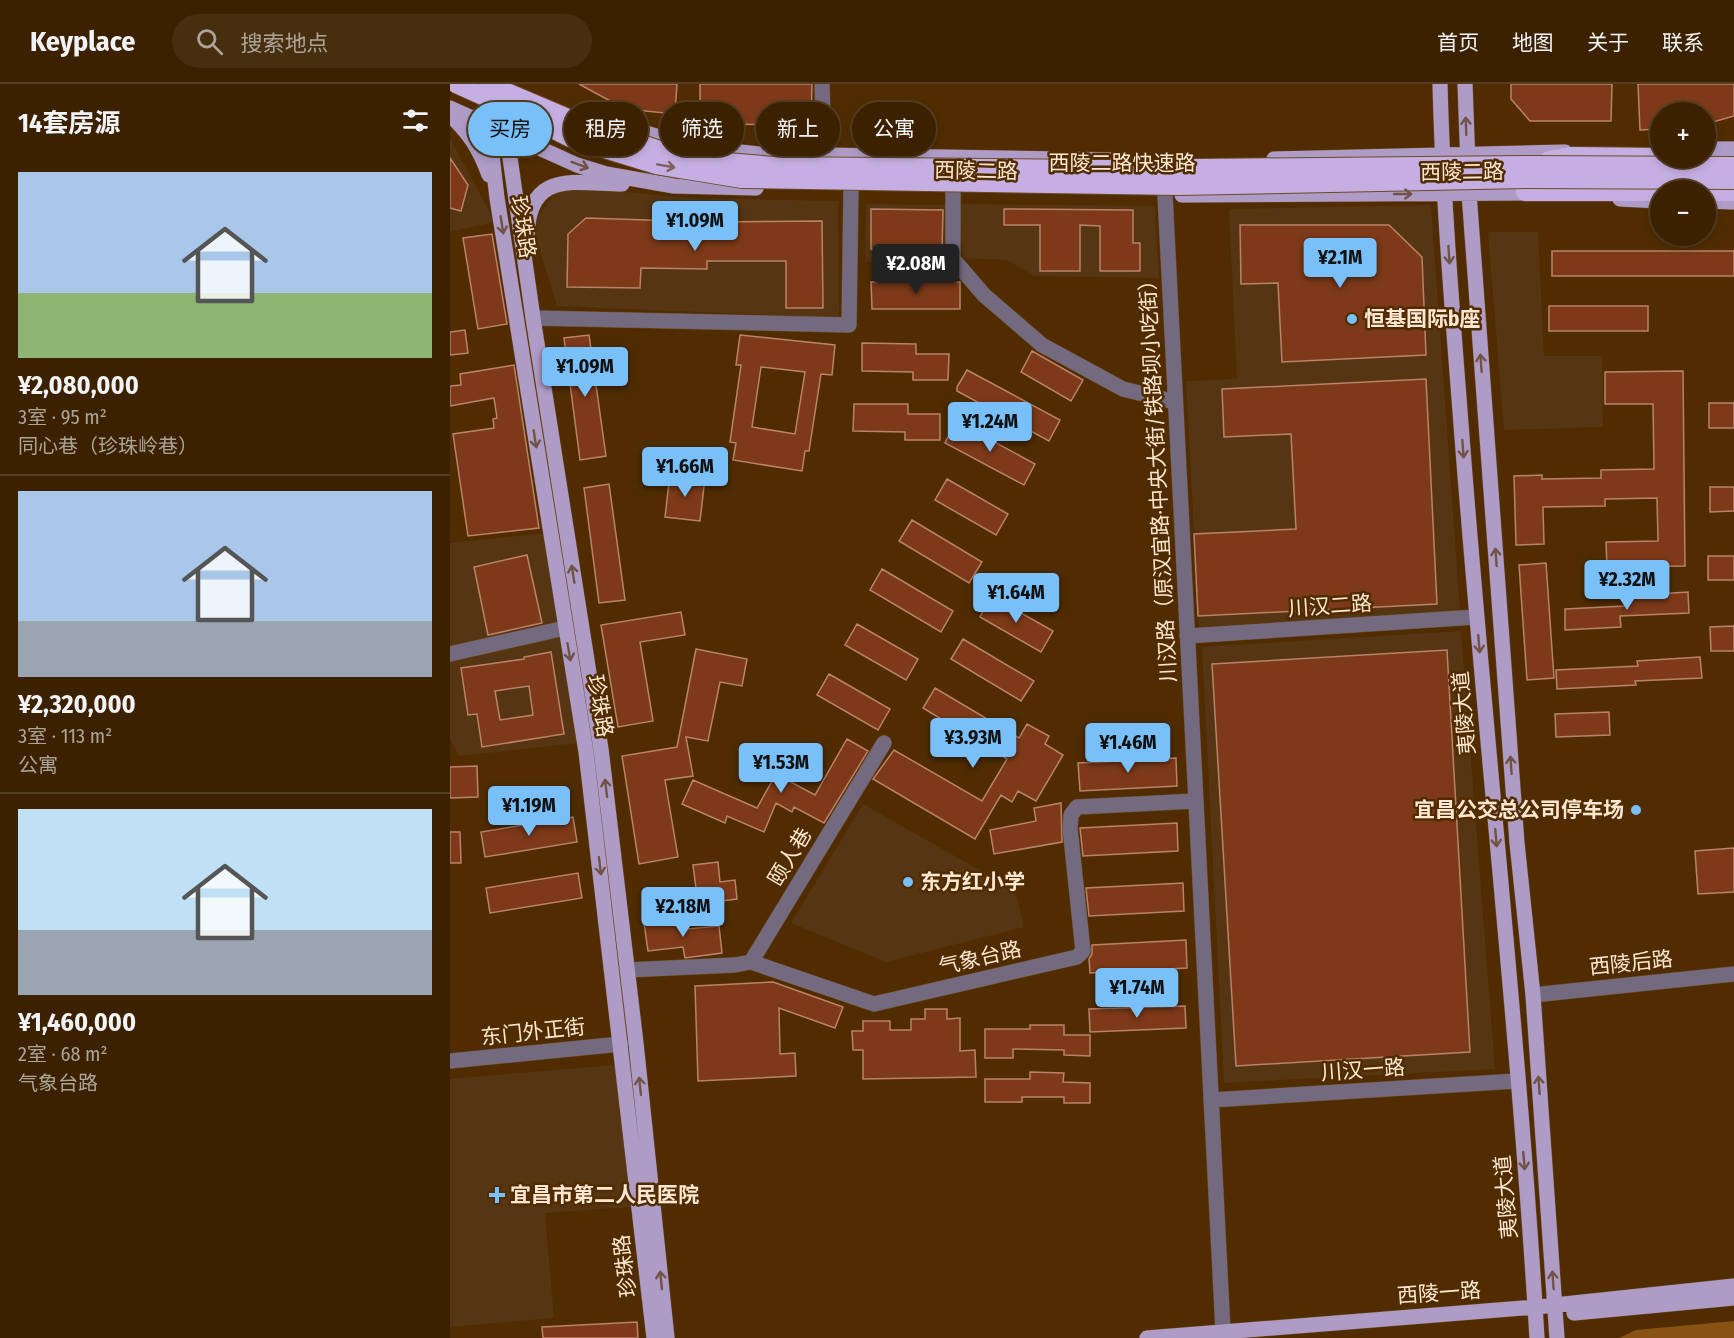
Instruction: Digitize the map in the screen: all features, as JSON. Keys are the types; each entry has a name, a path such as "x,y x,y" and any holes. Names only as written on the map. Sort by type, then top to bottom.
{"highway":[{"name":"西陵二路快速路","path":"456,84 570,138 656,165 742,179 1179,186 1526,179 1734,180"},
{"name":"西陵二路快速路","path":"486,84 530,102"},
{"path":"507,84 536,102"},
{"name":"西陵二路快速路","path":"552,111 587,126 660,150 703,160 774,166 1097,169 1525,165 1734,166"},
{"path":"1525,165 1573,156 1650,157"},
{"path":"1716,157 1734,157"},
{"path":"1525,192 1650,192"},
{"path":"1716,192 1734,192"}],"main road":[{"name":"珍珠路","path":"486,84 487,102"},
{"name":"珍珠路","path":"499,84 502,102"},
{"name":"西陵二路","path":"507,84 587,117 694,147 756,154"},
{"name":"夷陵大道","path":"1440,84 1444,194 1476,617 1538,1338"},
{"name":"夷陵大道","path":"1465,84 1469,193 1517,843 1533,995 1557,1338"},
{"name":"西陵二路","path":"450,108 468,116"},
{"path":"450,115 468,132 482,158 497,198"},
{"path":"1716,149 1734,149"},
{"name":"西陵二路","path":"840,155 1162,161 1650,150"},
{"name":"西陵二路","path":"552,153 596,171 674,186 1165,195 1525,192 1650,200"},
{"name":"珍珠路","path":"492,156 497,198 586,752 654,1338"},
{"name":"珍珠路","path":"509,156 601,748 667,1338"},
{"path":"528,286 527,224 534,202 548,186 576,182 674,186"},
{"path":"1716,201 1734,201"},
{"name":"西陵一路","path":"1266,1338 1555,1310 1734,1286"},
{"name":"西陵一路","path":"1555,1310 1734,1298"},
{"name":"西陵一路","path":"1147,1338 1223,1331 1536,1312"}],"street":[{"path":"822,84 823,102"},
{"path":"533,318 849,325 851,189"},
{"path":"953,191 953,259 984,295 1042,345 1123,389 1175,402"},
{"name":"川汉路（原汉宜路·中央大街/铁路坝小吃街）","path":"1165,195 1223,1331"},
{"name":"川汉二路","path":"1187,636 1476,617"},
{"path":"450,654 565,628"},
{"name":"颐人巷","path":"751,962 884,743"},
{"name":"气象台路","path":"627,970 735,965 751,962 874,1004 1077,957 1083,951 1070,828 1071,815 1077,807 1196,801"},
{"name":"西陵后路","path":"1533,995 1734,974"},
{"name":"东门外正街","path":"450,1061 621,1044"},
{"name":"川汉一路","path":"1211,1100 1517,1081"}],"shaded area":[{"path":"451,140 495,222 450,232"},
{"path":"557,190 626,192 685,198 838,201 839,318 557,306 532,225"},
{"path":"866,204 948,205 947,262 865,262"},
{"path":"960,204 1155,206 1159,278 1034,276 1007,260 963,258"},
{"path":"1431,205 1460,612 1199,627 1186,381 1237,379 1229,209"},
{"path":"1488,232 1538,232 1544,356 1602,356 1603,427 1504,430"},
{"path":"545,533 579,743 459,756 450,739 450,543"},
{"path":"1461,631 1495,1069 1224,1083 1202,647"},
{"name":"东方红小学","path":"863,804 1015,890 1024,927 886,962 791,923"},
{"path":"615,1065 631,1207 545,1213 554,1318 450,1327 450,1079"},
{"path":"1734,1321 1734,1338 1619,1338 1636,1330"}],"building":[{"path":"579,84 677,84 676,102 660,102 660,112 648,111 648,102 612,102"},
{"path":"700,84 812,84 812,102 756,102 756,125 744,124 744,102 700,102"},
{"path":"1511,84 1612,84 1611,121 1530,121 1511,99"},
{"path":"1638,84 1734,84 1734,116 1716,121 1716,102 1650,102 1650,130 1640,130"},
{"path":"450,158 468,185 461,211 450,208"},
{"path":"871,209 943,210 942,250 871,249"},
{"path":"1004,209 1133,210 1133,243 1140,243 1140,271 1100,271 1100,226 1080,225 1080,271 1040,271 1040,225 1004,225"},
{"path":"586,218 708,222 822,221 823,308 786,308 786,261 707,261 707,269 641,268 640,288 567,287 568,234"},
{"name":"恒基国际b座","path":"1240,225 1389,225 1422,257 1426,355 1282,362 1278,283 1241,284"},
{"path":"492,234 507,324 478,329 463,238"},
{"path":"1552,251 1734,251 1734,276 1552,276"},
{"path":"871,282 960,282 960,309 872,309"},
{"path":"1549,306 1648,306 1648,331 1549,331"},
{"path":"465,330 468,353 450,355 450,332"},
{"path":"589,335 606,456 580,460 564,338"},
{"path":"740,335 835,345 832,375 821,374 809,451 805,451 802,471 733,460 736,443 730,442 741,365 736,365","holes":["761,367 805,372 795,434 752,427"]},
{"path":"862,343 916,344 916,354 949,354 948,380 913,380 913,372 862,371"},
{"path":"1032,351 1083,380 1071,401 1021,372"},
{"path":"514,365 539,528 468,536 453,434 494,428 493,419 497,418 494,398 450,406 450,386 461,385 460,374"},
{"path":"967,370 1060,420 1049,441 957,391"},
{"path":"1683,371 1685,566 1607,567 1606,542 1658,541 1657,498 1605,499 1605,506 1543,507 1544,544 1516,545 1514,476 1542,475 1542,479 1601,478 1601,470 1654,469 1653,404 1605,404 1605,372"},
{"path":"1426,379 1437,604 1198,616 1194,534 1296,529 1291,434 1224,437 1222,389"},
{"path":"1709,403 1734,403 1734,428 1709,428"},
{"path":"854,404 908,404 908,414 940,414 940,440 905,440 905,432 853,431"},
{"path":"956,421 1035,464 1024,485 945,443"},
{"path":"670,474 705,478 700,521 665,517"},
{"path":"947,479 1008,514 996,535 935,500"},
{"path":"609,484 625,600 599,603 584,488"},
{"path":"1710,487 1734,487 1734,511 1710,512"},
{"path":"912,520 982,562 969,583 899,541"},
{"path":"527,555 542,623 488,635 474,567"},
{"path":"1708,556 1734,556 1734,580 1708,580"},
{"path":"1546,563 1554,678 1527,680 1519,565"},
{"path":"882,569 953,611 941,632 870,590"},
{"path":"1688,592 1689,613 1620,616 1621,627 1565,630 1565,609 1625,606 1624,596"},
{"path":"991,596 1053,631 1041,652 980,617"},
{"path":"681,612 685,635 640,642 653,721 618,727 601,625"},
{"path":"857,624 918,659 906,680 845,645"},
{"path":"1734,626 1734,651 1711,651 1710,627"},
{"path":"963,639 1034,681 1021,701 951,659"},
{"path":"696,649 747,659 742,686 720,682 708,741 686,737 693,776 665,780 678,857 639,864 622,756 677,747"},
{"path":"1447,650 1470,1052 1236,1066 1212,664"},
{"path":"551,652 564,734 482,747 477,714 468,715 461,668 524,659 524,657","holes":["529,686 533,715 500,720 495,691"]},
{"path":"1700,657 1702,678 1635,681 1636,685 1557,689 1556,670 1638,666 1637,661"},
{"path":"829,674 890,709 878,730 817,695"},
{"path":"935,688 1019,738 1027,724 1049,736 1045,744 1063,755 1036,801 1018,791 1012,802 1001,795 975,839 873,779 894,750 982,801 1007,759 923,708"},
{"path":"1609,712 1610,735 1556,737 1555,714"},
{"path":"847,739 868,751 824,823 794,807 792,812 776,803 764,832 727,816 725,823 682,804 693,780 757,808 776,774 815,795"},
{"path":"1176,758 1177,786 1080,791 1078,763"},
{"path":"477,766 478,797 450,798 450,767"},
{"path":"1061,803 1062,842 994,854 990,830 1036,821 1034,808"},
{"path":"573,817 577,842 485,857 481,832"},
{"path":"1177,823 1178,851 1083,856 1080,828"},
{"path":"450,832 460,832 461,863 450,863"},
{"path":"1734,848 1734,892 1698,894 1695,851"},
{"path":"718,862 720,882 735,880 737,899 698,904 693,865"},
{"path":"578,873 582,898 490,913 486,888"},
{"path":"1183,883 1184,911 1089,916 1086,888"},
{"path":"686,918 687,929 719,926 722,953 685,958 683,947 648,951 644,923"},
{"path":"1186,940 1187,968 1090,973 1089,959 1092,954 1092,945"},
{"path":"773,982 843,1007 835,1028 779,1008 780,1054 795,1053 796,1076 698,1081 695,986"},
{"path":"1185,1006 1186,1028 1090,1032 1089,1009"},
{"path":"925,1009 947,1009 947,1019 960,1018 960,1051 975,1050 976,1077 863,1079 863,1050 853,1050 852,1031 863,1031 863,1021 890,1021 890,1030 911,1030 911,1019 925,1019"},
{"path":"1030,1025 1064,1025 1064,1035 1090,1035 1090,1056 1064,1055 1064,1050 1013,1049 1013,1058 985,1058 985,1029 1030,1029"},
{"path":"1030,1072 1064,1073 1063,1082 1090,1083 1090,1103 1064,1103 1064,1097 1022,1097 1022,1102 985,1102 985,1079 1030,1079"},
{"path":"637,1322 638,1338 543,1338 542,1327"}],"place":[{"name":"恒基国际b座","path":"1352,319"},
{"name":"宜昌公交总公司停车场","path":"1636,810"},
{"name":"东方红小学","path":"908,882"},
{"name":"宜昌市第二人民医院","path":"497,1195"}]}
